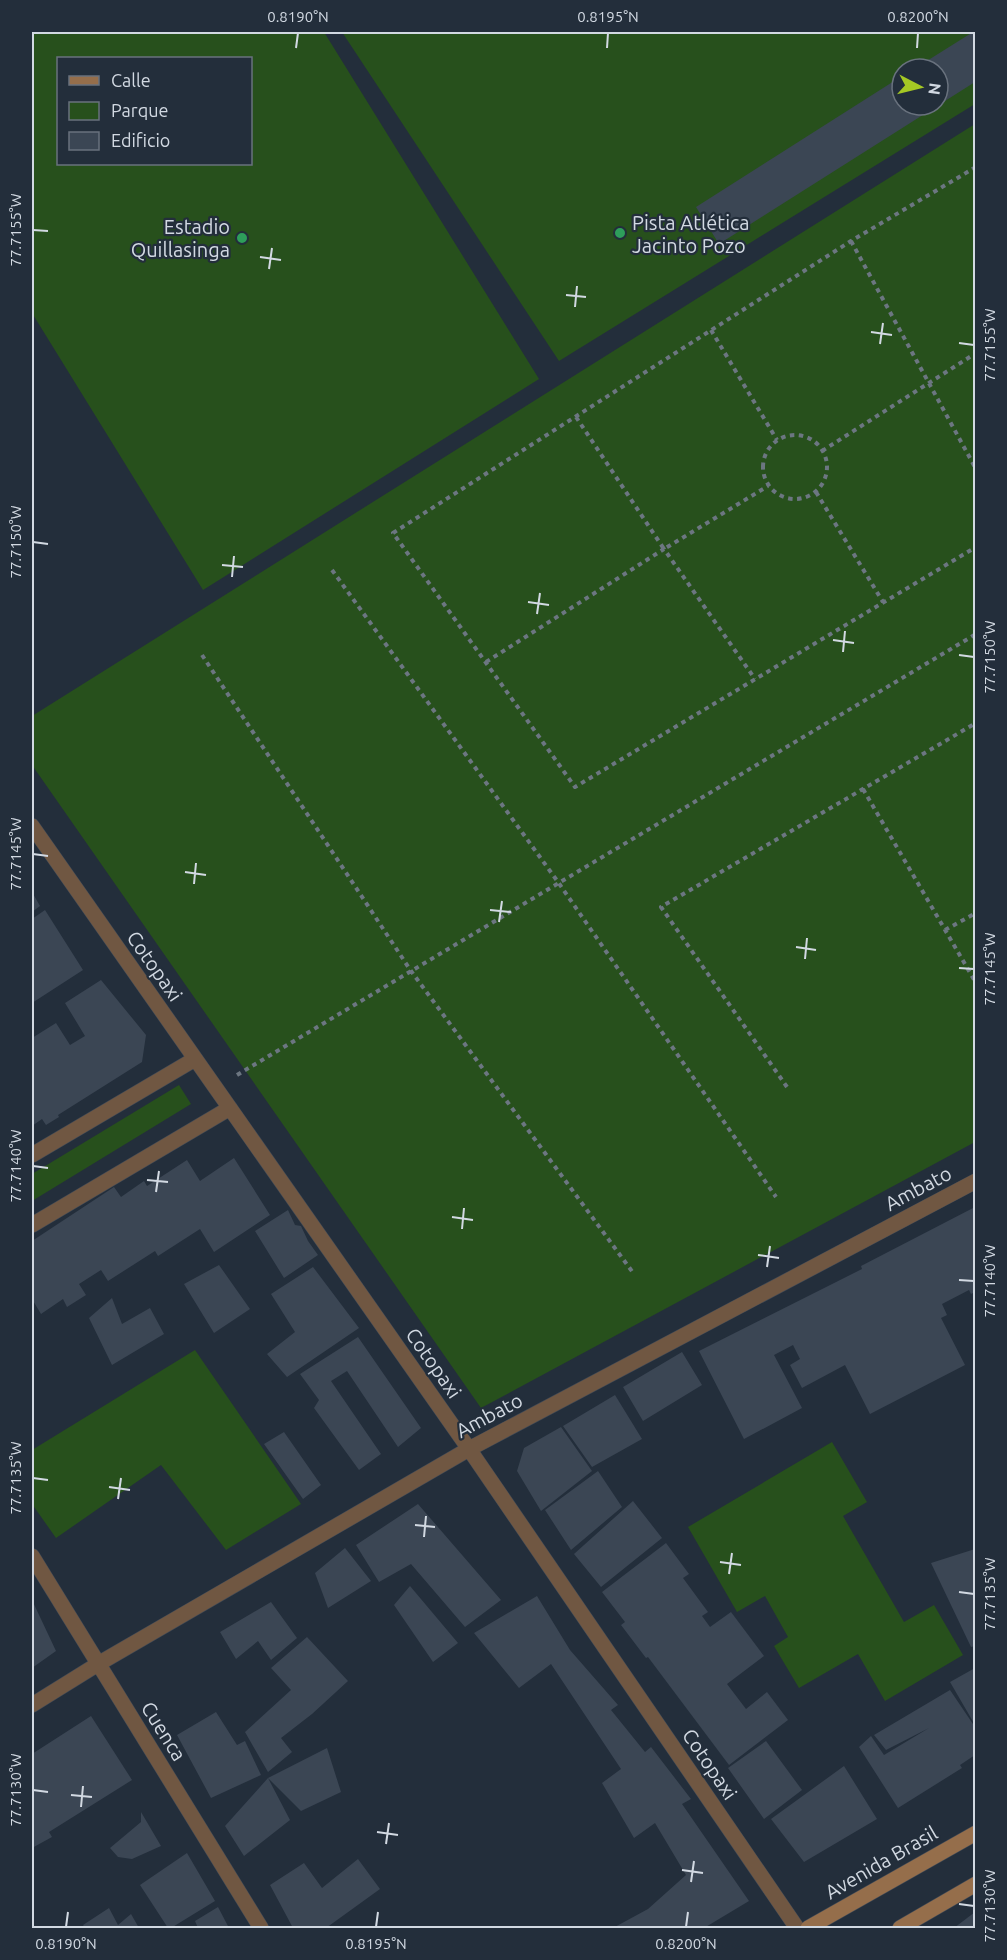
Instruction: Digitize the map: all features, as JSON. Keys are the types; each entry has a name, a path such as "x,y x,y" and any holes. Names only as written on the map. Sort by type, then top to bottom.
{"street":[{"name":"Cotopaxi","path":"32,826 469,1449 797,1929"},
{"path":"32,1155 195,1059"},
{"path":"32,1225 230,1108"},
{"name":"Ambato","path":"32,1705 98,1664 469,1449 975,1181"},
{"name":"Cuenca","path":"32,1556 261,1929"},
{"name":"Avenida Brasil","path":"808,1929 975,1833"},
{"path":"900,1929 975,1884"}],"path":[{"path":"975,166 851,241 393,533 575,787 975,547"},
{"path":"851,241 975,469"},
{"path":"711,330 777,440"},
{"path":"822,451 975,353"},
{"path":"576,417 664,549 755,679"},
{"path":"797,435 816,443 822,451 826,462 823,483 807,498 785,499 768,486 762,466 764,456 777,440 797,435"},
{"path":"486,662 768,486"},
{"path":"816,492 883,602"},
{"path":"332,570 558,882 776,1197"},
{"path":"215,1087 975,634"},
{"path":"201,655 411,971 634,1274"},
{"path":"787,1087 660,906 975,723"},
{"path":"863,789 975,983"},
{"path":"945,930 975,913"}],"green space":[{"name":"Estadio Quillasinga","path":"32,32 324,32 539,379 203,590 32,313"},
{"name":"Pista Atlética Jacinto Pozo","path":"342,32 975,32 975,104 559,361"},
{"path":"975,124 975,1142 481,1408 32,765 32,716"},
{"path":"179,1085 191,1104 32,1201 32,1174"},
{"path":"195,1350 301,1504 226,1550 161,1465 56,1538 32,1504 32,1450"},
{"path":"832,1442 867,1502 843,1516 904,1622 934,1605 963,1655 885,1701 858,1654 799,1688 774,1646 788,1637 765,1596 737,1612 688,1527"}],"building":[{"path":"975,32 975,82 950,98 950,57 933,57"},
{"path":"890,84 890,117 920,117 719,244 696,207"},
{"path":"32,892 40,906 32,912"},
{"path":"45,910 83,970 32,1003 32,919"},
{"path":"101,980 146,1035 142,1062 46,1125 42,1119 32,1126 32,1038 56,1023 70,1045 85,1036 65,1003"},
{"path":"234,1158 270,1215 214,1252 200,1229 158,1256 155,1251 108,1281 101,1270 79,1284 86,1295 67,1307 63,1299 41,1314 32,1299 32,1241 114,1187 121,1197 144,1181 147,1186 187,1160 200,1181"},
{"path":"975,1207 975,1292 971,1294 969,1290 942,1304 947,1315 941,1318 965,1365 870,1414 845,1365 802,1388 790,1365 800,1359 793,1345 774,1355 802,1408 744,1439 699,1351 862,1269 861,1266"},
{"path":"288,1210 295,1225 301,1226 318,1255 284,1278 255,1231"},
{"path":"219,1265 250,1309 214,1333 184,1284"},
{"path":"313,1267 359,1328 287,1377 267,1354 295,1332 271,1294"},
{"path":"112,1298 122,1324 150,1308 164,1334 112,1365 89,1318"},
{"path":"358,1337 421,1428 398,1447 347,1371 331,1381 381,1454 359,1470 314,1408 319,1400 300,1374"},
{"path":"682,1352 702,1385 643,1421 623,1387"},
{"path":"615,1395 642,1439 592,1467 563,1426"},
{"path":"561,1427 592,1471 541,1511 517,1471 524,1448"},
{"path":"284,1432 321,1485 303,1499 264,1444"},
{"path":"598,1471 622,1507 571,1550 545,1510"},
{"path":"633,1501 662,1538 601,1587 574,1554"},
{"path":"418,1504 501,1600 465,1627 411,1564 379,1582 356,1545"},
{"path":"666,1543 689,1574 683,1578 708,1612 702,1616 710,1627 731,1612 764,1656 727,1684 746,1709 767,1692 788,1720 729,1765 648,1657 646,1658 621,1625 625,1622 602,1592"},
{"path":"345,1548 371,1581 328,1608 315,1573"},
{"path":"975,1549 975,1646 971,1647 931,1563"},
{"path":"410,1586 458,1643 433,1662 394,1605"},
{"path":"537,1596 570,1650 618,1705 611,1710 645,1752 651,1747 691,1799 682,1804 749,1901 704,1928 613,1928 648,1909 686,1875 655,1823 634,1838 602,1783 621,1769 551,1664 519,1688 474,1633"},
{"path":"32,1600 56,1651 32,1668"},
{"path":"271,1602 297,1638 271,1660 258,1641 236,1659 220,1632"},
{"path":"307,1637 348,1681 312,1714 281,1738 292,1752 268,1772 245,1732 291,1690 271,1668"},
{"path":"975,1668 975,1725 950,1682"},
{"path":"950,1690 975,1727 975,1755 960,1765 962,1768 898,1808 859,1747 871,1736 884,1755 929,1728 886,1750 874,1735"},
{"path":"216,1712 237,1745 245,1741 261,1775 211,1798 177,1735"},
{"path":"91,1716 132,1780 49,1832 52,1837 32,1848 32,1754"},
{"path":"766,1741 802,1790 764,1819 728,1768"},
{"path":"327,1748 341,1792 301,1811 268,1778"},
{"path":"844,1766 877,1819 804,1862 771,1819"},
{"path":"268,1778 290,1820 244,1856 225,1826"},
{"path":"141,1812 161,1846 132,1859 118,1857 110,1848 141,1822"},
{"path":"187,1853 215,1901 168,1928 140,1885"},
{"path":"358,1859 380,1889 326,1928 293,1928 270,1885 304,1863 322,1888"},
{"path":"218,1907 229,1928 198,1928 195,1921"},
{"path":"109,1908 118,1925 131,1914 139,1928 85,1928 83,1925"},
{"path":"975,1912 975,1928 954,1928"}],"place":[{"name":"Pista Atlética Jacinto Pozo","path":"620,233"},
{"name":"Estadio Quillasinga","path":"242,238"}]}
